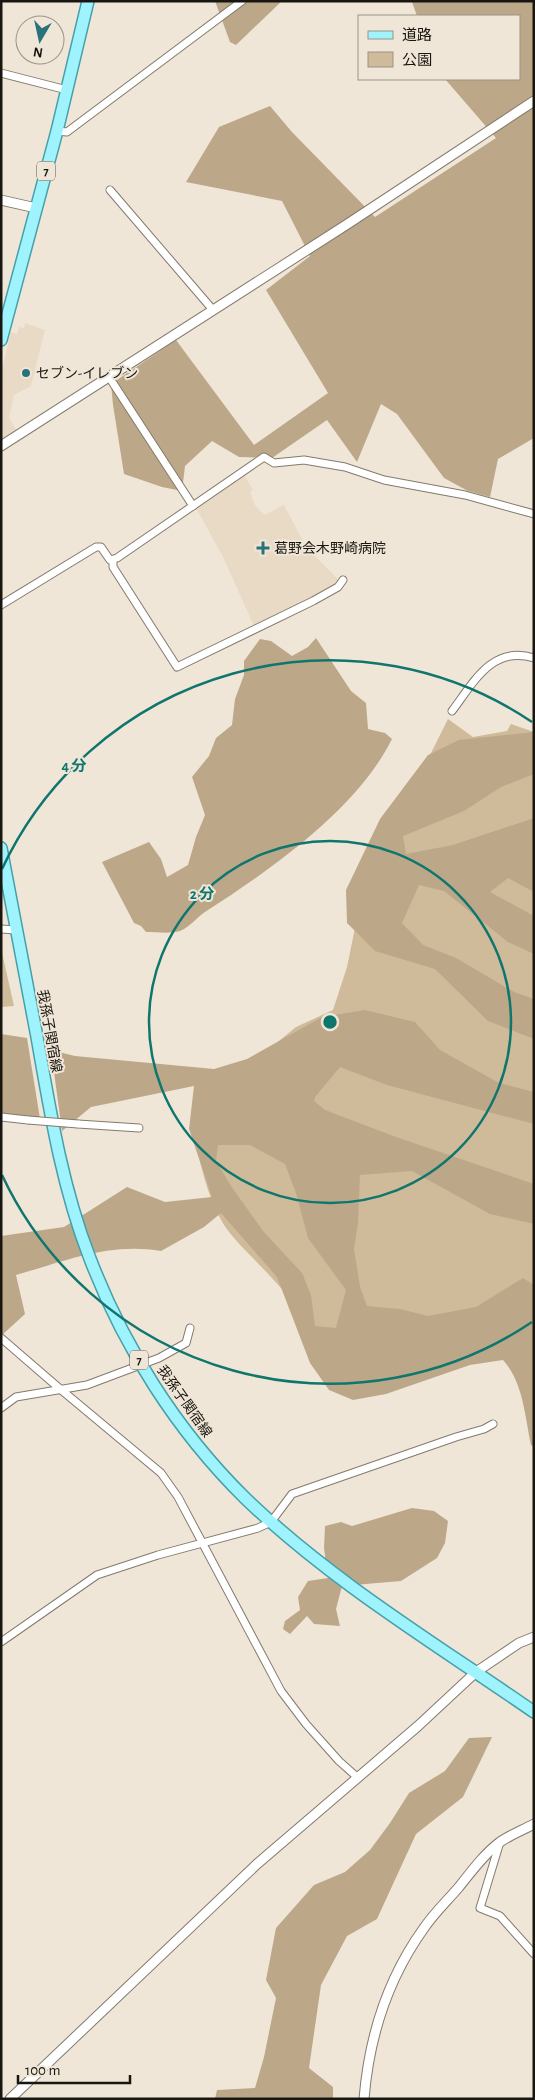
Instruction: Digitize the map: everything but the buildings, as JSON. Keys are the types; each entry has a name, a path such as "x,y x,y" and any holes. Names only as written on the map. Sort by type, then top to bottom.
{"main road":[{"name":"7","path":"1,340 57,131 88,1"},
{"name":"我孫子関宿線","path":"1,848 53,1130 69,1193 89,1256 126,1336 141,1363 198,1446 223,1475 271,1522 352,1585 534,1712"}],"street":[{"path":"57,131 67,132 242,1"},
{"path":"1,73 67,90"},
{"path":"1,446 346,226 534,101"},
{"path":"110,190 213,310"},
{"path":"1,200 36,208"},
{"path":"109,377 193,506"},
{"path":"113,560 264,457 274,463 304,460 345,467 384,480 465,495 534,514"},
{"path":"1,605 96,547 101,547 110,560 113,560"},
{"path":"113,560 113,566 177,667 313,601 338,587 343,580"},
{"path":"452,710 485,667 512,656 522,655 534,658"},
{"path":"1,929 16,930"},
{"path":"1,1117 139,1128"},
{"path":"1,1408 16,1397 59,1388 86,1385 141,1363 159,1358 186,1343 190,1328"},
{"path":"1,1338 161,1473 178,1497 281,1691 338,1761 357,1777"},
{"path":"1,1642 97,1575 158,1555 258,1528 271,1522 292,1494 446,1440 484,1429 493,1424"},
{"path":"10,2099 257,1864 418,1726 476,1672 520,1643 534,1637"},
{"path":"364,2099 372,2039 385,2001 405,1958 424,1927 477,1865 500,1842 534,1824"},
{"path":"500,1842 480,1908 500,1916 534,1954"}],"shaded area":[{"path":"215,1 282,1 236,45 230,42"},
{"path":"534,1 534,438 498,459 490,497 468,491 444,478 397,414 381,404 357,462 327,420 272,458 239,457 212,441 185,466 182,491 162,487 124,474 111,384 176,340 254,445 328,393 266,290 310,256 282,201 186,182 219,127 270,106 292,132 375,217 496,138 446,80 520,80 520,15 417,15 412,2"},
{"path":"25,323 45,330 31,386 14,395 9,418 17,431 1,440 1,373 11,332 17,334 19,327 24,328"},
{"name":"葛野会木野崎病院","path":"244,475 253,490 250,492 255,505 264,515 284,505 303,541 338,579 338,582 328,589 255,628 223,557 196,508"},
{"path":"316,638 351,691 366,703 368,729 385,733 392,739 377,764 358,789 336,813 285,856 184,929 172,932 146,932 141,926 134,923 102,862 149,842 161,859 167,877 188,865 205,815 192,777 209,756 216,738 232,725 235,699 244,675 244,661 260,639 271,641 292,656 308,647"},
{"path":"534,732 534,774 501,787 464,811 403,836 406,854 453,845 534,818 534,892 508,878 490,892 534,916 534,954 508,942 444,891 419,885 402,923 423,945 456,958 514,992 534,999 534,1039 488,1021 435,969 375,951 347,923 346,890 380,819 428,755 459,740"},
{"path":"365,1010 415,1022 440,1050 499,1083 534,1092 534,1124 387,1085 340,1067 315,1097 314,1101 325,1110 396,1137 534,1184 534,1224 490,1214 412,1171 360,1175 358,1223 354,1249 360,1287 367,1306 400,1309 428,1316 476,1307 523,1278 534,1285 534,1447 531,1445 519,1389 515,1378 503,1360 470,1365 386,1394 353,1400 329,1390 310,1363 277,1277 221,1213 204,1227 161,1251 124,1249 106,1251 88,1254 16,1275 25,1314 1,1336 1,1236 64,1227 127,1187 165,1202 212,1197 189,1129 194,1086 91,1107 62,1131 51,1050 75,1056 214,1069 247,1059 322,1017","holes":["218,1145 250,1145 285,1164 296,1193 308,1238 346,1290 336,1328 315,1326 311,1295 302,1273 263,1231 216,1161"]},
{"path":"1,1034 27,1038 40,1119 1,1117"},
{"path":"412,1508 434,1511 448,1521 445,1543 437,1558 401,1581 342,1586 336,1609 340,1626 314,1624 307,1616 290,1634 283,1629 285,1621 300,1610 298,1597 308,1581 328,1578 324,1548 325,1526 341,1522 352,1526"},
{"path":"492,1737 463,1797 416,1834 377,1919 347,1936 321,1985 309,2068 333,2087 333,2099 215,2099 217,2090 255,2088 264,2057 276,1998 266,1980 276,1928 314,1885 345,1872 370,1850 409,1793 445,1771 469,1738"}],"green space":[{"path":"448,719 473,737 507,731 511,724 534,732 534,1320 325,1344 284,1292 224,1225 211,1198 197,1149 269,1049 296,1027 333,1010 347,967 355,928 415,785"},
{"path":"1,948 14,1006 1,1007"}],"place":[{"name":"セブン-イレブン","path":"26,373"},
{"name":"葛野会木野崎病院","path":"263,548"}]}
